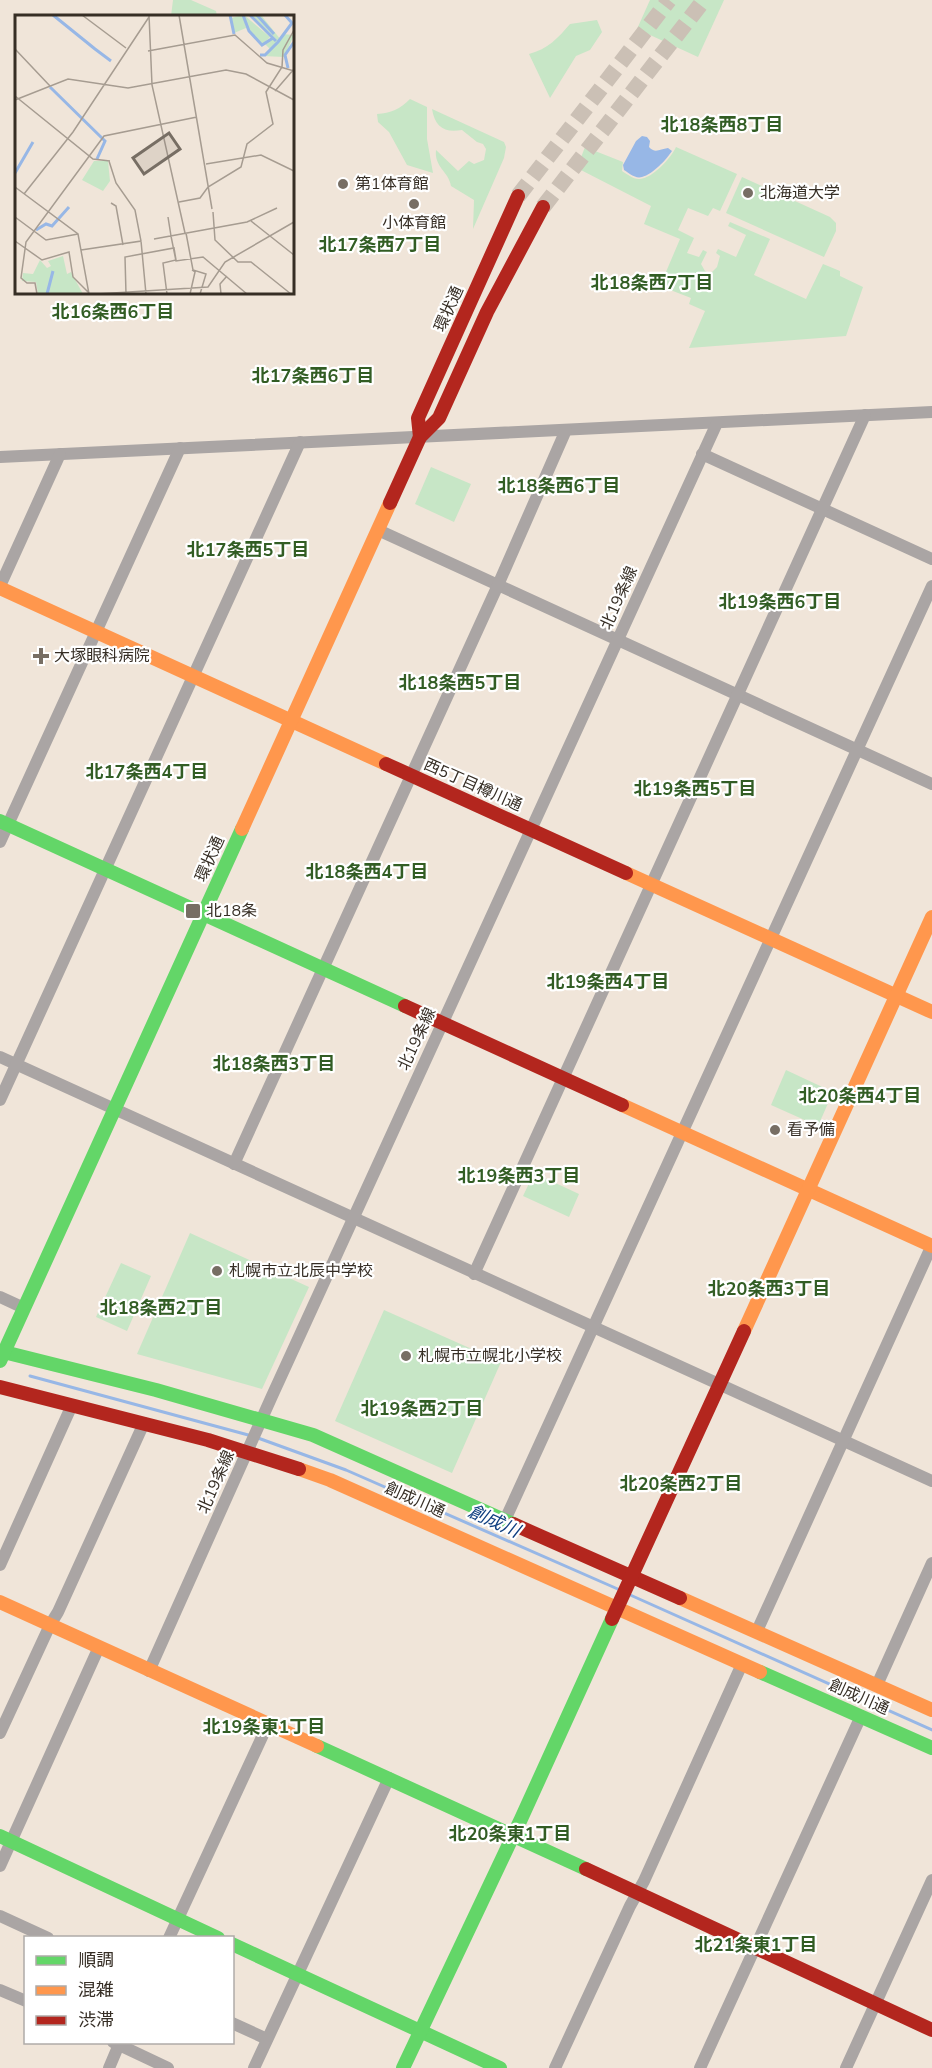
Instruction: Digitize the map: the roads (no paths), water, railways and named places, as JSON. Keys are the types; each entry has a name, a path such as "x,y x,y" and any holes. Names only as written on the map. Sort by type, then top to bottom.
{"main road":[{"name":"環状通","path":"420,437 418,418 518,196"},
{"name":"環状通","path":"1,1354 24,1308 420,437 439,418 487,312 543,207"},
{"name":"西5丁目樽川通","path":"0,587 932,1012"},
{"path":"4,823 932,1245"},
{"path":"403,2068 513,1835 932,917"},
{"name":"創成川通","path":"1,1354 156,1390 260,1423 313,1435 505,1520 629,1580 757,1631 932,1710"},
{"name":"創成川通","path":"0,1387 249,1448 330,1480 618,1604 742,1664 932,1748"},
{"path":"0,1602 389,1778 932,2030"},
{"path":"5,1839 214,1936"},
{"path":"234,1945 500,2068"}],"street":[{"path":"0,457 932,412"},
{"path":"474,1274 865,415"},
{"name":"北19条線","path":"149,1671 717,423"},
{"path":"234,1164 498,585 566,430"},
{"path":"0,1100 300,442"},
{"path":"0,842 4,823 180,448"},
{"path":"0,587 60,454"},
{"path":"702,454 932,559"},
{"path":"378,530 932,784"},
{"path":"505,1520 932,586"},
{"path":"0,1057 932,1481"},
{"path":"757,1631 932,1245"},
{"path":"0,1297 24,1308"},
{"path":"0,1565 72,1405"},
{"path":"0,1733 144,1423"},
{"path":"877,1685 932,1563"},
{"path":"0,1866 5,1839 99,1647"},
{"path":"555,2068 636,1893 644,1881 742,1664"},
{"path":"700,2068 861,1716"},
{"path":"170,1936 268,1724"},
{"path":"254,2068 389,1778"},
{"path":"846,2068 932,1880"},
{"path":"0,1916 44,1936"},
{"path":"0,1990 24,2000"},
{"path":"234,2025 267,2039"},
{"path":"109,2068 117,2044"},
{"path":"119,2044 168,2068"}],"water":[{"path":"642,136 647,137 650,141 649,147 653,150 668,148 672,151 655,170 642,177 637,177 624,170 623,165 636,141"}],"waterway":[{"name":"創成川","path":"30,1376 252,1436"},
{"name":"創成川","path":"258,1438 346,1470 620,1590"},
{"name":"創成川","path":"628,1594 932,1730"}],"tunnel":[{"path":"518,196 669,0"},
{"path":"543,207 704,0"}],"place":[{"name":"第1体育館","path":"343,184"},
{"name":"北海道大学","path":"748,193"},
{"name":"小体育館","path":"414,204"},
{"name":"大塚眼科病院","path":"41,656"},
{"name":"北18条","path":"193,911"},
{"name":"看予備","path":"775,1130"},
{"name":"札幌市立北辰中学校","path":"217,1271"},
{"name":"札幌市立幌北小学校","path":"406,1356"}],"district":[{"name":"北18条西8丁目","path":"722,125"},
{"name":"北17条西7丁目","path":"380,245"},
{"name":"北18条西7丁目","path":"652,283"},
{"name":"北16条西6丁目","path":"113,312"},
{"name":"北17条西6丁目","path":"313,376"},
{"name":"北18条西6丁目","path":"559,486"},
{"name":"北17条西5丁目","path":"248,550"},
{"name":"北19条西6丁目","path":"780,602"},
{"name":"北18条西5丁目","path":"460,683"},
{"name":"北17条西4丁目","path":"147,772"},
{"name":"北19条西5丁目","path":"695,789"},
{"name":"北18条西4丁目","path":"367,872"},
{"name":"北19条西4丁目","path":"608,982"},
{"name":"北18条西3丁目","path":"274,1064"},
{"name":"北20条西4丁目","path":"860,1096"},
{"name":"北19条西3丁目","path":"519,1176"},
{"name":"北20条西3丁目","path":"769,1289"},
{"name":"北18条西2丁目","path":"161,1308"},
{"name":"北19条西2丁目","path":"422,1409"},
{"name":"北20条西2丁目","path":"681,1484"},
{"name":"北19条東1丁目","path":"264,1727"},
{"name":"北20条東1丁目","path":"510,1834"},
{"name":"北21条東1丁目","path":"756,1945"}]}
